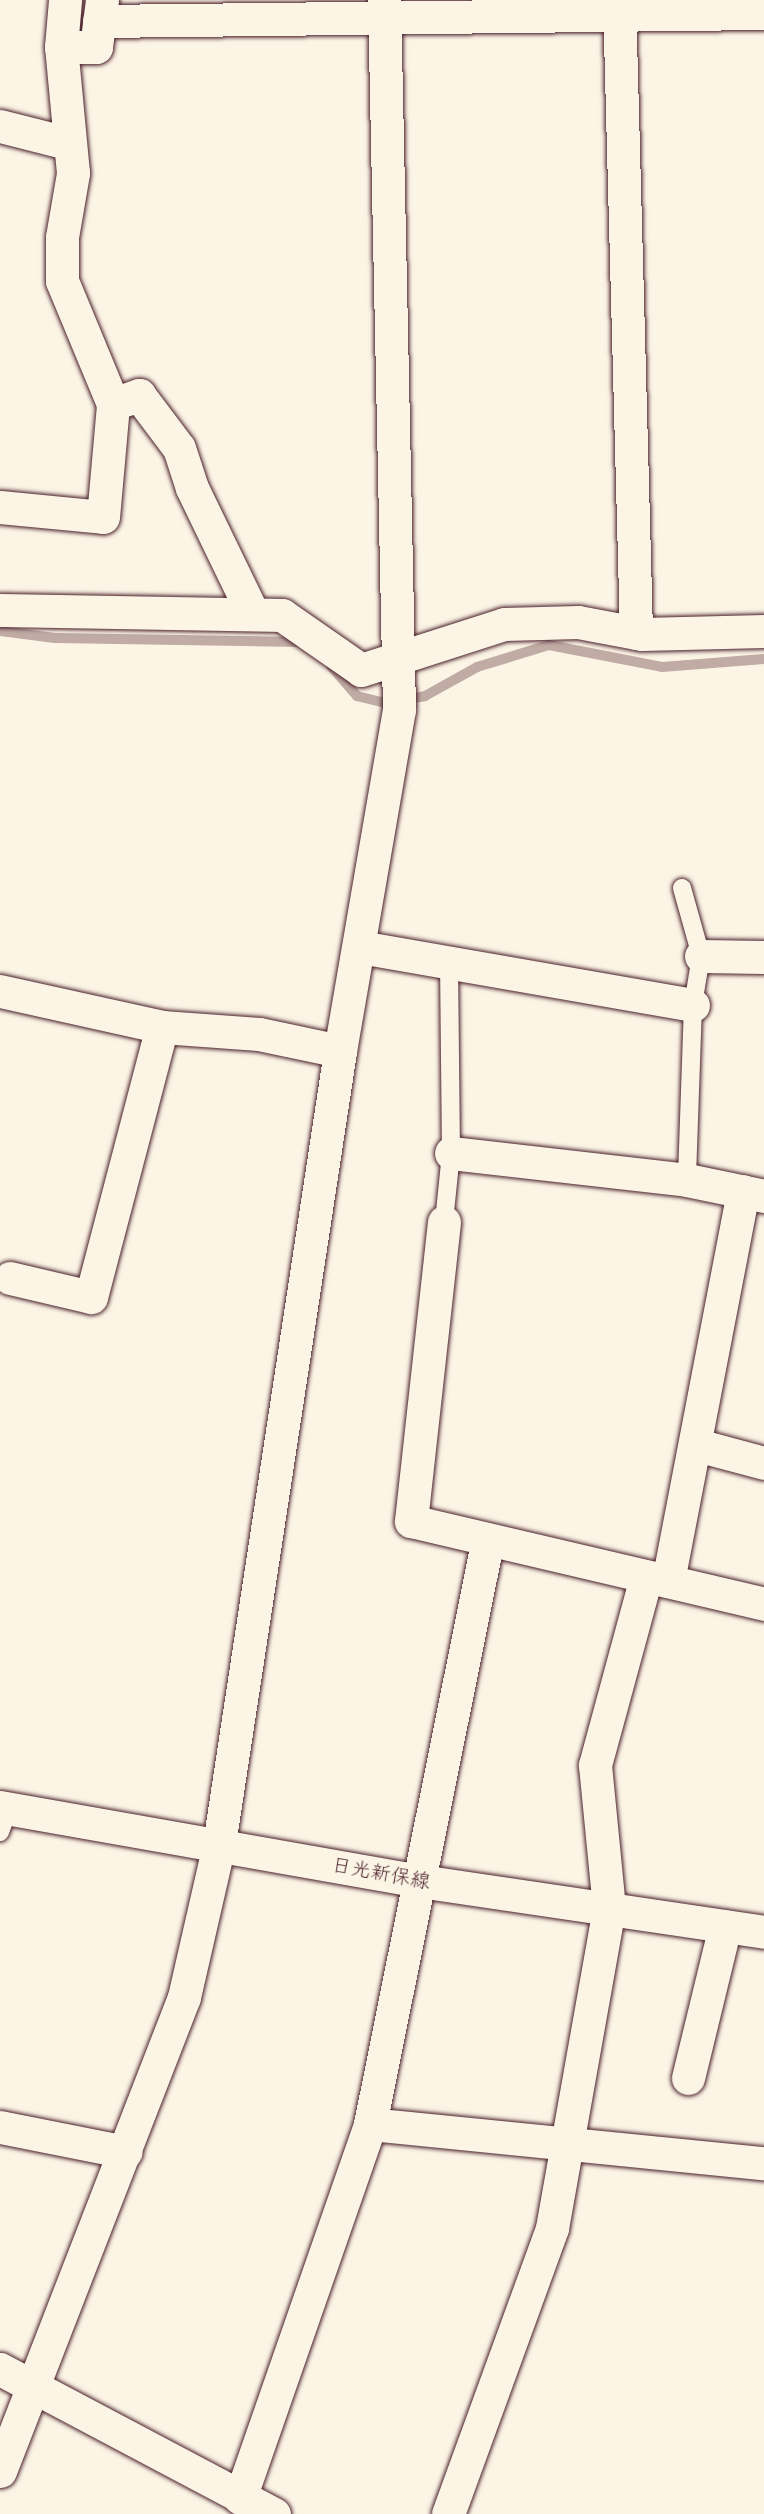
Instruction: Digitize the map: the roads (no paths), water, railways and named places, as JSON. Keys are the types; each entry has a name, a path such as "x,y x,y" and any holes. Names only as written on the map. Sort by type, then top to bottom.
{"street":[{"path":"0,507 103,517 113,404 62,281 62,237 73,173 67,143 61,47 65,0"},
{"path":"61,47 96,47 100,10 619,9 764,13"},
{"path":"619,9 636,633"},
{"path":"0,2471 126,2152 184,1997 219,1844 340,1051 360,947 399,710 395,662 385,10"},
{"path":"0,126 67,143"},
{"path":"113,404 139,395 179,448 192,489 251,610"},
{"path":"0,610 186,615 251,610 282,615 361,670 395,662 504,624 578,622 636,633 764,632"},
{"path":"360,947 693,1005"},
{"path":"702,956 764,957"},
{"path":"0,991 162,1027 259,1034 340,1051"},
{"path":"10,1278 91,1298 162,1027"},
{"path":"448,2514 552,2228 565,2139 609,1908 596,1766 657,1579 697,1444 754,1194 687,1180 451,1153"},
{"path":"444,1222 411,1521 487,1543 764,1604"},
{"path":"697,1444 764,1463"},
{"path":"240,2498 370,2124 487,1543"},
{"name":"日光新保線","path":"3,1816 219,1844 420,1881 764,1932"},
{"path":"688,2078 725,1926"},
{"path":"370,2124 565,2139 764,2163"},
{"path":"0,2127 126,2152"},
{"path":"0,2369 274,2514"}],"lane":[{"path":"682,888 702,956 693,1005 687,1180"},
{"path":"444,1222 451,1153 449,964"}],"waterway":[{"path":"0,631 55,638 303,642"},
{"path":"331,666 357,696 386,703 425,696 477,667 549,645 662,667 764,659"}]}
